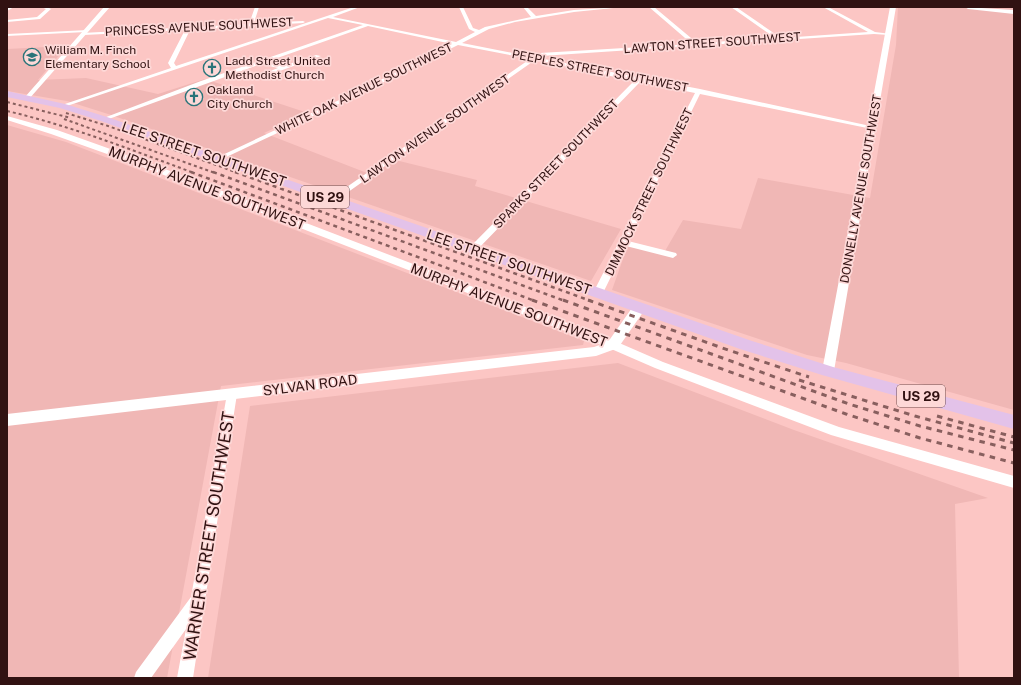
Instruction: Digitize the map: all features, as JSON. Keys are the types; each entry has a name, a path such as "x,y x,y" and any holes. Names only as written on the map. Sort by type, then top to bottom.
{"main road":[{"name":"LEE STREET SOUTHWEST","path":"7,94 62,106 104,119 746,345 828,371 1014,422"},
{"path":"613,345 639,308"},
{"name":"SYLVAN ROAD","path":"7,420 548,357 596,351 613,345"}],"street":[{"path":"7,10 12,7"},
{"path":"7,21 38,18 49,9 43,7"},
{"path":"27,98 107,7"},
{"path":"250,24 257,7"},
{"path":"62,106 358,7"},
{"path":"461,7 471,29 480,32"},
{"path":"525,7 532,16 536,18"},
{"name":"WHITE OAK AVENUE SOUTHWEST","path":"218,159 480,32 496,26 536,18 588,9 621,7"},
{"path":"651,7 695,44"},
{"path":"733,7 780,39"},
{"path":"825,7 874,33"},
{"name":"DONNELLY AVENUE SOUTHWEST","path":"828,371 893,7"},
{"path":"968,7 1014,12"},
{"name":"PEEPLES STREET SOUTHWEST","path":"328,17 639,78 872,126"},
{"name":"PRINCESS AVENUE SOUTHWEST","path":"7,35 188,28 315,21"},
{"path":"104,119 261,62 369,25"},
{"path":"175,68 171,63 188,28"},
{"name":"LAWTON STREET SOUTHWEST","path":"536,58 544,54 874,33 889,34"},
{"path":"253,79 318,56"},
{"name":"LAWTON AVENUE SOUTHWEST","path":"334,200 536,58"},
{"path":"261,62 283,68"},
{"name":"SPARKS STREET SOUTHWEST","path":"473,249 639,78"},
{"name":"DIMMOCK STREET SOUTHWEST","path":"598,293 697,94 700,91"},
{"name":"MURPHY AVENUE SOUTHWEST","path":"7,119 54,132 141,162 613,345 659,365 836,431 1014,482"},
{"path":"624,243 673,255"},
{"name":"WARNER STREET SOUTHWEST","path":"185,678 232,394"},
{"path":"142,678 198,599"}],"shaded area":[{"path":"898,7 1014,7 1014,410 846,363 807,355 612,290 629,242 665,251 683,220 741,229 758,178 870,198 896,45"},
{"path":"67,46 38,80 86,78 158,94 205,79 308,113 264,133 367,173 387,158 477,180 475,186 621,229 591,281 108,114 67,101 7,91 7,49"},
{"path":"7,125 66,142 584,341 583,345 221,386 167,678 7,678"},
{"path":"618,363 794,430 988,498 955,504 959,678 208,678 250,406"}],"railway":[{"path":"7,102 71,118"},
{"path":"7,111 78,131 194,173"},
{"path":"66,113 108,126 238,173"},
{"path":"64,119 215,173"},
{"path":"191,172 535,301"},
{"path":"213,172 565,301"},
{"path":"235,172 591,301"},
{"path":"532,300 846,414 920,438 1014,463"},
{"path":"563,300 849,404 920,426 1014,450"},
{"path":"588,300 809,377"},
{"path":"799,380 915,416 1014,443"},
{"path":"937,416 1014,437"}],"place":[{"name":"William M. Finch Elementary School","path":"32,57"},
{"name":"Ladd Street United Methodist Church","path":"212,68"},
{"name":"Oakland City Church","path":"194,97"}]}
